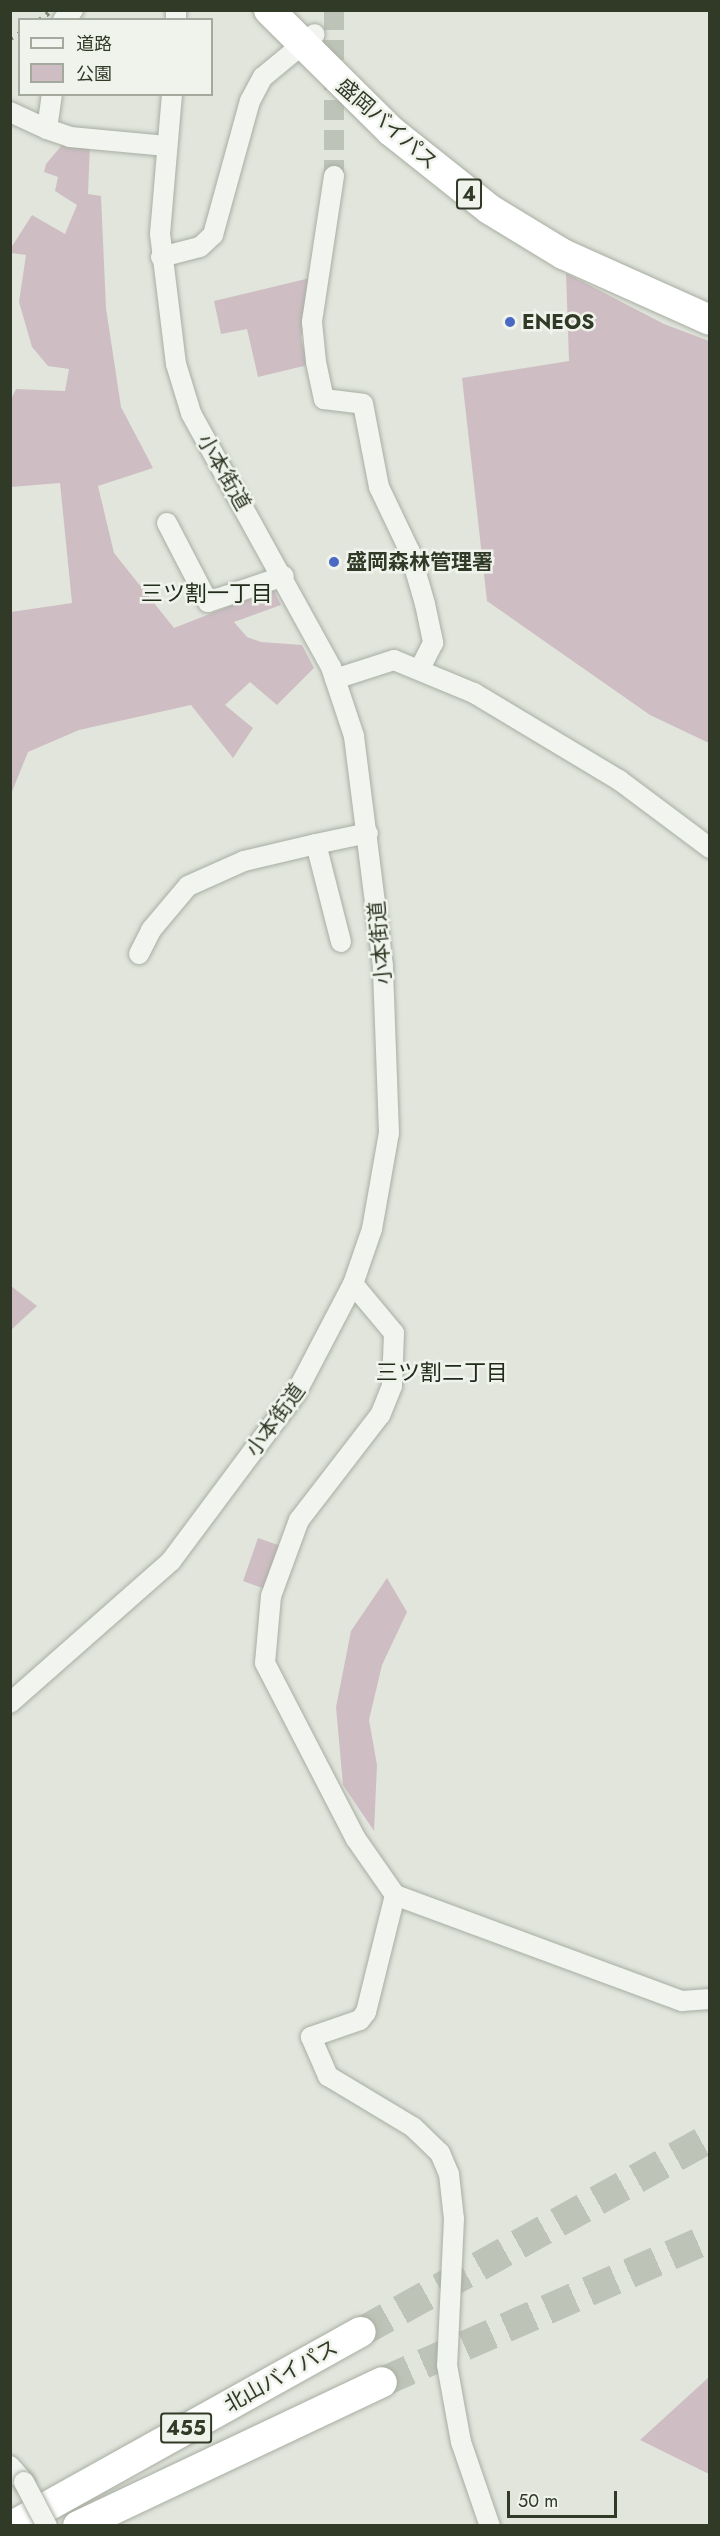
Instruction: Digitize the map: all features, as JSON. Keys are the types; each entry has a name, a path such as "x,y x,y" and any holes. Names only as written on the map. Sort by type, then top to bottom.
{"highway":[{"name":"盛岡バイパス","path":"269,10 483,186 564,238 710,306"},
{"name":"盛岡バイパス","path":"294,10 308,40 391,131 489,209 563,254 710,320"},
{"name":"北山バイパス","path":"12,2526 362,2332"},
{"name":"455","path":"78,2526 382,2382"}],"street":[{"path":"161,257 200,247 213,235 250,101 263,77 308,40"},
{"path":"47,129 52,96"},
{"name":"小本街道","path":"10,1703 171,1561 296,1393 353,1284 384,1180 391,1095 368,833 354,736 335,679 284,576 191,413 176,364 161,257 172,96"},
{"path":"10,112 70,137 168,146"},
{"path":"334,176 312,322 316,362 324,399 363,404 379,487 410,552 429,622 431,654 420,669"},
{"path":"167,523 208,602 284,576"},
{"path":"335,679 394,660 420,669 567,747 710,848"},
{"path":"139,954 151,930 188,886 223,868 368,833"},
{"path":"316,844 341,942"},
{"path":"353,1284 394,1334 392,1386 380,1415 299,1520 271,1596 265,1663 356,1839 395,1895 682,2001 710,2000"},
{"path":"395,1895 366,2012 360,2020 311,2037 328,2076 413,2127 440,2153 448,2174 454,2219 447,2365 460,2442 490,2526"},
{"path":"10,2466 24,2482 47,2526"}],"green space":[{"path":"90,144 88,194 101,196 106,308 121,407 153,468 98,486 114,553 174,628 273,589 281,605 234,622 247,637 261,642 302,645 314,668 277,705 250,682 225,705 253,728 233,758 191,705 79,730 28,752 11,794 11,612 72,603 60,483 11,487 11,399 16,389 65,391 69,369 48,366 32,347 19,302 26,255 11,253 11,248 32,215 65,234 77,205 55,191 58,177 44,172 46,164 62,145"},
{"path":"566,273 664,324 709,341 709,743 650,715 487,601 462,378 569,361"},
{"path":"314,277 301,338 308,365 258,377 247,329 221,334 214,301"},
{"path":"11,1286 37,1306 11,1330"},
{"path":"258,1538 281,1546 265,1589 243,1581"},
{"path":"387,1578 407,1612 382,1665 369,1720 377,1765 374,1831 343,1785 336,1707 351,1631"},
{"path":"709,2377 709,2474 640,2440"}],"tunnel":[{"path":"334,10 334,176"},
{"path":"361,2332 710,2138"},
{"path":"382,2382 710,2238"}],"railway":[{"path":"42,18 52,10"},
{"path":"10,38 18,34"}],"place":[{"name":"ENEOS","path":"510,322"},
{"name":"盛岡森林管理署","path":"334,562"}],"district":[{"name":"三ツ割一丁目","path":"207,594"},
{"name":"三ツ割二丁目","path":"442,1373"}]}
